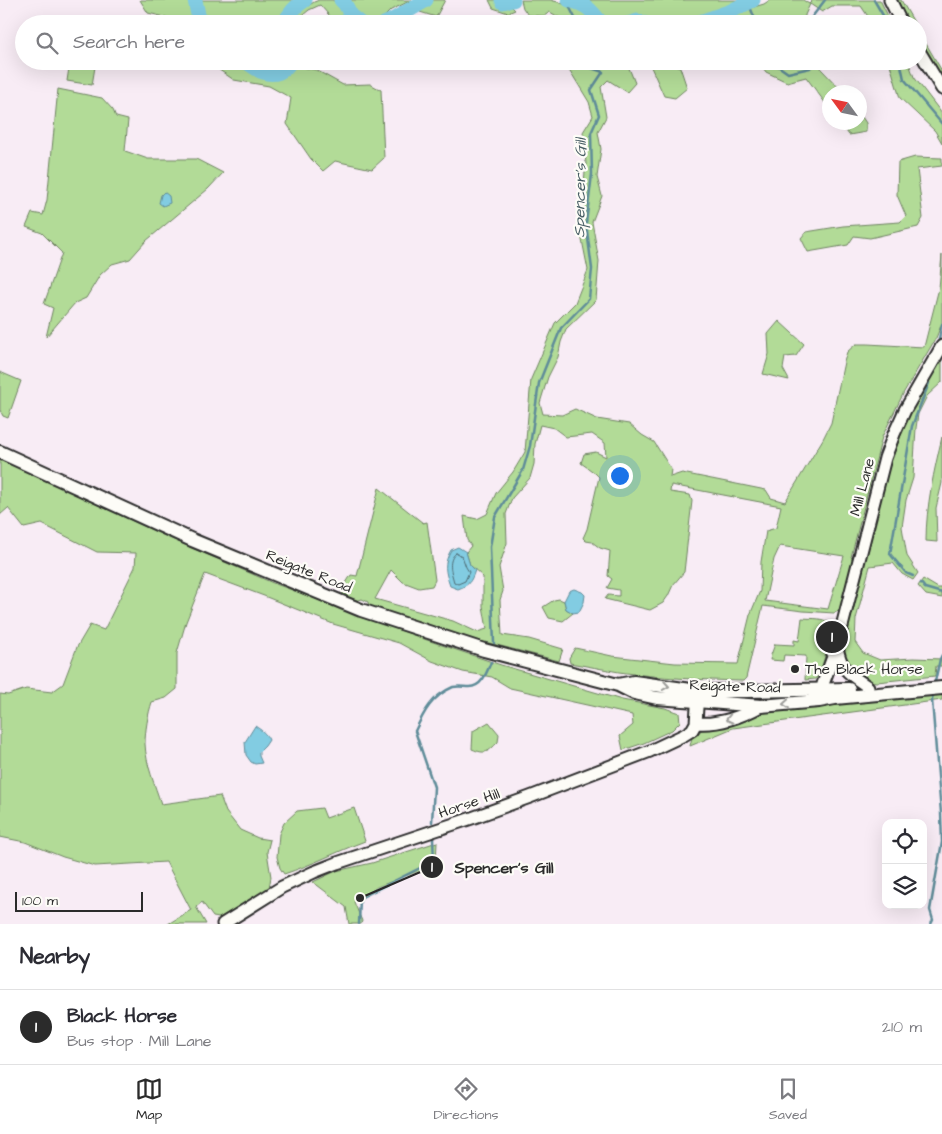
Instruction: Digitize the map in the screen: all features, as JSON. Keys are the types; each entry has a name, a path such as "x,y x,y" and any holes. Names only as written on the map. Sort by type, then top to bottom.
{"main road":[{"name":"Reigate Road","path":"0,452 192,540 361,610 484,650 618,685 634,682 697,697 760,706 820,701 937,685"},
{"name":"Reigate Road","path":"697,697 746,691 842,690 868,687 937,685"}],"street":[{"path":"890,0 898,15"},
{"path":"927,64 942,89"},
{"name":"Mill Lane","path":"824,689 823,684 837,646 885,458 904,410 942,346"},
{"path":"837,646 842,664 855,678 868,687"},
{"path":"824,689 827,694 835,698"},
{"path":"697,697 696,723 705,724 735,718 760,706"},
{"name":"Horse Hill","path":"223,924 282,887 314,872 472,818 640,755 684,735 692,730 696,723"}],"green space":[{"path":"140,0 189,0 192,15 157,15 148,13"},
{"path":"199,0 297,0 281,15 203,15"},
{"path":"332,0 339,4 346,15 329,15 320,5 303,15 294,15 314,2"},
{"path":"346,0 412,0 391,10 386,15 356,15"},
{"path":"434,0 445,0 437,15 420,12 421,7"},
{"path":"489,0 496,0 499,5 511,6 515,10 508,13 493,8"},
{"path":"521,0 550,0 585,12 588,15 555,15 550,12 546,15 528,15 523,8"},
{"path":"582,0 743,0 709,15 600,15 593,6"},
{"path":"770,0 803,0 809,4 813,0 880,0 888,15 867,15 861,6 832,6 822,12 810,4 805,15 734,15"},
{"path":"893,0 901,0 910,15 900,15"},
{"path":"927,45 942,71 942,83 927,59"},
{"path":"69,70 94,70 92,85 67,81"},
{"path":"219,70 255,70 261,74 280,78 291,70 316,70 343,85 370,84 381,90 384,158 372,169 335,161 323,171 311,159 287,124 291,98 269,86 234,80"},
{"path":"569,70 630,70 635,83 627,92 608,80 601,87 606,117 598,132 601,149 597,177 602,196 592,222 599,261 596,300 566,329 558,357 548,377 540,403 543,414 562,415 575,409 597,419 629,424 654,442 671,469 670,477 682,473 766,490 771,498 785,502 831,423 847,352 856,344 924,347 939,288 942,255 942,323 936,338 904,392 882,437 851,557 854,560 841,610 834,613 763,606 746,678 743,681 650,676 570,663 569,658 575,648 612,656 675,663 738,664 750,615 760,591 761,562 766,531 776,528 781,506 671,485 670,492 690,495 692,501 684,572 673,585 663,603 650,610 605,599 608,595 619,596 619,590 607,588 612,579 608,576 610,551 600,548 583,538 587,529 599,477 581,463 584,454 596,452 606,457 605,443 592,434 566,437 554,428 540,425 530,478 512,498 506,514 507,543 499,567 503,591 500,600 502,635 529,639 563,649 559,661 485,642 482,644 369,607 368,602 362,599 356,601 345,596 341,591 351,575 357,576 379,488 423,523 427,522 435,580 432,586 419,588 403,582 391,570 375,599 453,621 477,632 487,629 483,606 483,577 470,565 466,552 471,546 467,540 464,516 477,519 487,514 496,493 513,472 525,452 531,379 555,323 575,303 588,270 579,225 586,164 583,132 593,116 589,102","holes":["780,546 844,556 828,609 765,601 774,559"]},
{"path":"652,70 681,70 687,88 675,98 664,96"},
{"path":"765,70 822,70 836,85 822,85 822,99 806,77 787,82"},
{"path":"892,70 911,70 914,77 942,115 942,143 935,131 900,98"},
{"path":"58,89 102,98 113,110 116,117 128,120 125,151 148,159 196,159 223,173 208,189 146,241 130,259 112,264 100,275 86,298 75,303 46,337 53,308 44,304 62,253 42,233 26,227 32,213 43,215 47,200"},
{"path":"845,130 866,130 866,132 849,135"},
{"path":"915,157 942,158 942,166 917,169 923,218 918,227 870,238 854,236 848,245 808,252 801,238 806,232 843,226 900,222 906,216 897,195 898,162"},
{"path":"779,321 804,344 796,356 785,357 783,369 789,380 763,374 769,354 768,334"},
{"path":"942,358 942,382 927,396 918,414 913,478 906,500 902,527 907,556 918,573 913,580 902,574 893,563 870,566 856,619 855,642 863,653 880,660 942,659 942,666 936,666 935,676 877,682 866,681 850,669 841,651 864,555 892,461 916,400"},
{"path":"0,372 21,381 8,418 3,416 0,410"},
{"path":"942,437 942,483 936,508 937,542 926,541 933,476"},
{"path":"0,459 169,538 273,583 427,640 501,665 622,700 665,708 679,713 680,722 672,730 623,750 620,736 633,725 632,715 510,688 492,677 463,672 432,661 399,643 333,624 205,574 186,622 177,653 177,689 166,698 152,702 145,744 147,760 161,804 220,796 226,812 240,830 258,838 270,840 267,852 271,877 269,888 219,918 213,917 202,902 196,907 206,924 168,924 191,910 166,862 95,866 63,857 25,842 0,837 0,694 8,695 26,689 52,692 63,684 77,647 90,625 104,630 135,567 136,553 97,552 42,524 24,528 8,508 0,515"},
{"path":"923,579 938,588 942,588 942,598 926,595 918,586"},
{"path":"559,599 564,601 566,609 573,613 563,621 549,618 543,607"},
{"path":"802,618 822,620 832,625 833,630 816,679 805,680 806,656 784,655 783,661 770,660 775,644 794,645 794,640 799,641"},
{"path":"942,693 942,700 733,728 690,746 692,737 703,728 756,714"},
{"path":"489,722 499,734 498,742 484,752 472,749 473,731"},
{"path":"322,808 326,818 354,808 365,841 284,874 277,857 279,834 284,823 297,811"},
{"path":"437,842 436,863 438,873 417,872 377,887 354,902 362,921 361,924 349,924 346,907 313,882 336,871 372,863"}],"water":[{"path":"164,192 169,196 170,203 163,206 159,203"},
{"path":"458,547 466,552 470,565 475,570 469,582 458,589 450,586 446,568 451,550"},
{"path":"574,589 585,595 579,612 573,613 566,609 564,601 569,591"},
{"path":"255,726 269,740 259,752 262,763 255,764 246,755 245,742"}],"waterway":[{"path":"195,0 198,15"},
{"path":"289,15 305,0"},
{"path":"341,0 351,15"},
{"path":"401,15 426,0"},
{"path":"502,0 503,2 513,0"},
{"name":"Spencer's Gill","path":"566,0 574,15"},
{"path":"569,0 588,8 594,15"},
{"path":"720,15 753,0"},
{"path":"814,15 825,0"},
{"path":"874,0 883,15"},
{"path":"748,2 753,15"},
{"path":"258,70 271,74 283,70"},
{"name":"Spencer's Gill","path":"494,643 490,547 495,517 523,470 530,446 539,383 561,328 589,299 592,269 586,223 592,174 591,133 599,115 591,90 603,72 597,70"},
{"path":"784,70 788,73 801,70"},
{"path":"902,70 904,79 942,124"},
{"path":"939,339 942,324"},
{"path":"913,576 906,573 890,554 912,426 929,383"},
{"path":"921,583 925,588 942,593"},
{"path":"934,686 942,655"},
{"name":"Spencer's Gill","path":"432,822 434,787 415,731 425,711 439,695 453,687 469,687 481,682 491,662"},
{"path":"931,924 933,920 930,910 942,842 933,693"},
{"name":"Spencer's Gill","path":"359,924 360,898 434,861 433,838"}],"place":[{"name":"Black Horse","path":"832,637"},
{"name":"The Black Horse","path":"795,669"},
{"name":"Spencer's Gill","path":"360,898"}]}
